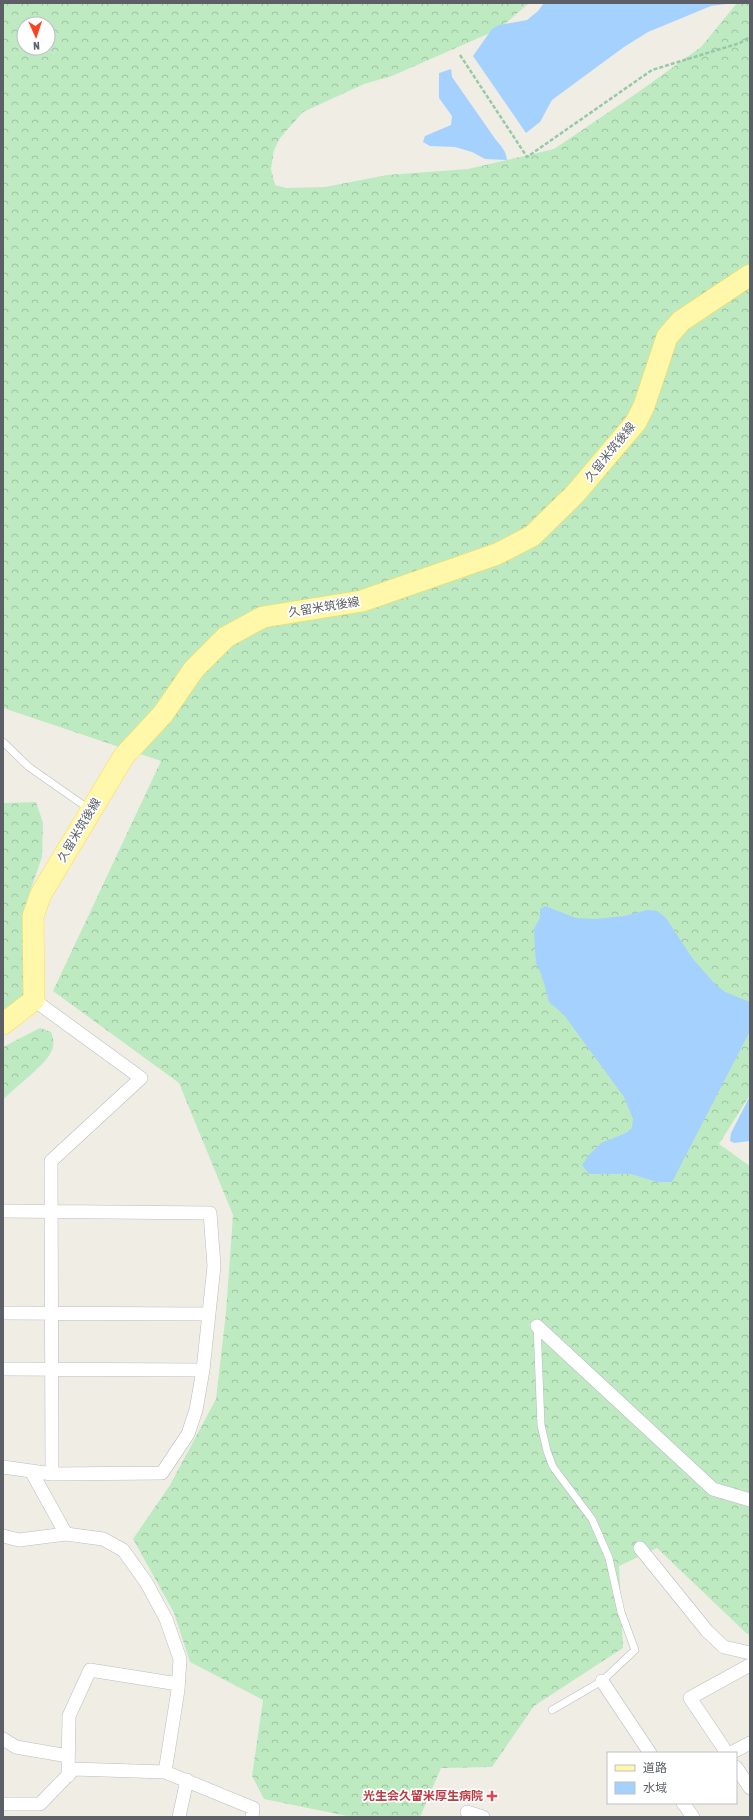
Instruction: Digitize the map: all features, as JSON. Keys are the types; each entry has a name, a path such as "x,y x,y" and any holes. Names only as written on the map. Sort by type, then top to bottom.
{"main road":[{"name":"久留米筑後線","path":"34,1000 33,916 40,894 124,756 163,714 194,669 226,637 263,617 362,601 497,554 532,536 576,494 636,422 644,406 667,337 682,321 750,275"},
{"path":"3,1024 34,1000"}],"street":[{"path":"34,1000 141,1078 51,1161 52,1474"},
{"path":"3,1211 210,1214 214,1266 203,1370 196,1410 188,1434 162,1473 52,1474 3,1467"},
{"path":"3,1313 206,1314"},
{"path":"537,1326 713,1489 750,1500"},
{"path":"3,1369 203,1370"},
{"path":"31,1471 66,1534"},
{"path":"3,1536 19,1540 66,1534 103,1539 123,1550 146,1582 166,1619 180,1659 178,1684 165,1772"},
{"path":"640,1548 707,1631 724,1647 750,1653"},
{"path":"726,1752 690,1698 750,1665"},
{"path":"68,1776 69,1716 90,1670 178,1684"},
{"path":"602,1681 649,1752"},
{"path":"3,1739 16,1747 68,1756"},
{"path":"733,1752 750,1743"},
{"path":"737,1768 750,1788"},
{"path":"3,1804 40,1804 74,1770 165,1772 253,1808 252,1817"},
{"path":"179,1817 187,1780"},
{"path":"684,1804 693,1817"},
{"path":"467,1812 483,1817"}],"lane":[{"path":"3,742 29,767 91,810"},
{"path":"537,1326 541,1425 547,1451 553,1466 592,1519 609,1558 621,1612 635,1650 602,1681 552,1710"}],"path":[{"path":"460,55 527,157 652,70 740,43 750,37"}],"green space":[{"path":"3,3 529,3 499,29 392,76 364,84 303,112 280,138 274,150 271,169 275,185 286,188 325,187 387,175 468,169 554,149 637,93 701,47 737,3 750,3 750,1095 719,1144 750,1166 750,1635 746,1633 657,1548 619,1566 623,1648 534,1706 492,1767 441,1768 420,1817 352,1817 264,1799 252,1776 263,1700 190,1662 174,1613 133,1539 170,1485 216,1399 226,1312 233,1215 179,1083 53,991 161,761 3,708"},
{"path":"36,802 43,823 42,857 25,906 28,969 23,995 3,1013 3,803"},
{"path":"40,1028 51,1032 53,1047 50,1053 39,1067 3,1100 3,1047"}],"water":[{"path":"544,3 734,3 711,6 648,32 624,47 552,100 540,122 526,133 473,56 492,29 499,25 527,20 538,11"},
{"path":"451,69 452,77 503,149 507,160 485,159 472,152 455,147 430,146 423,142 425,136 451,125 452,116 439,98 439,73"},
{"path":"545,906 576,918 595,919 624,916 647,910 657,911 666,918 693,959 715,984 725,992 750,1002 750,1031 672,1182 657,1182 631,1174 589,1174 582,1165 589,1155 601,1143 626,1133 632,1128 633,1119 624,1097 564,1015 549,1002 542,976 536,963 534,929 540,918 540,909"},
{"path":"750,1096 750,1141 734,1143 730,1141 731,1133"}],"place":[{"name":"光生会久留米厚生病院","path":"492,1796"}]}
